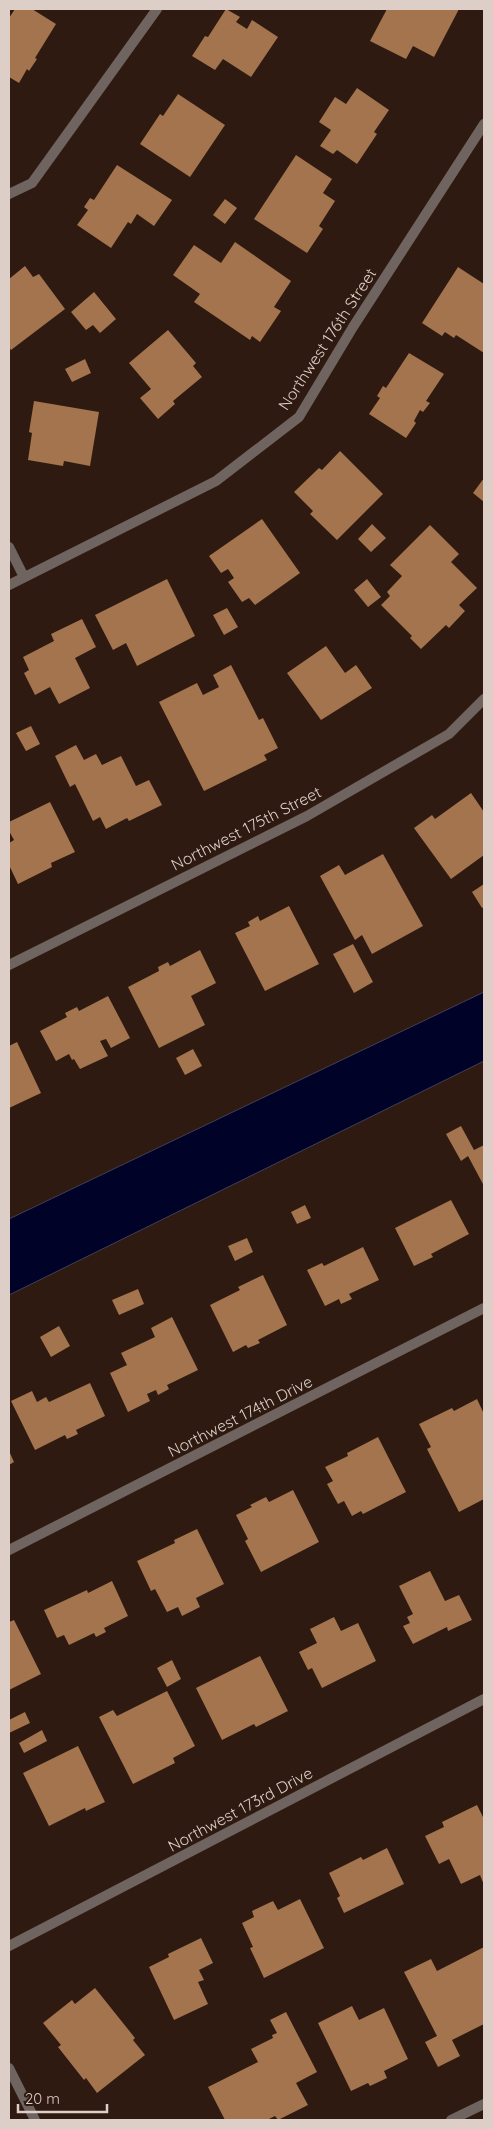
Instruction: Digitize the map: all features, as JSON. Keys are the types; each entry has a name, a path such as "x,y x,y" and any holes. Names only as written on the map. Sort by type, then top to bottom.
{"street":[{"path":"9,194 32,183 157,9"},
{"name":"Northwest 176th Street","path":"9,585 216,481 299,417 353,328 484,124"},
{"path":"9,548 24,577"},
{"name":"Northwest 175th Street","path":"9,965 307,816 449,734 484,699"},
{"name":"Northwest 174th Drive","path":"9,1550 484,1308"},
{"name":"Northwest 173rd Drive","path":"9,1946 484,1699"},
{"path":"9,2068 35,2120"},
{"path":"451,2120 484,2104"}],"water":[{"path":"484,992 484,1061 9,1295 9,1219"}],"building":[{"path":"15,9 32,9 56,24 35,58 37,59 29,71 27,69 19,83 9,77 9,18"},
{"path":"226,9 240,17 236,22 247,29 252,20 278,37 251,77 223,59 215,70 192,56 205,36 208,37"},
{"path":"387,9 459,9 434,57 413,46 406,59 370,41"},
{"path":"357,88 389,110 374,132 377,134 357,164 337,150 333,154 320,146 331,130 319,122 335,97 346,104"},
{"path":"178,94 225,125 190,177 140,144 160,114 163,116"},
{"path":"296,155 332,179 323,193 335,201 319,226 323,229 307,253 254,219"},
{"path":"117,165 172,200 154,226 137,214 131,224 128,222 111,248 77,225 88,210 84,207 90,198 94,200"},
{"path":"225,199 237,208 225,224 213,215"},
{"path":"235,242 291,281 274,307 281,311 260,342 252,336 250,340 194,302 200,294 173,275 194,245 221,263"},
{"path":"25,266 33,277 39,274 65,309 11,350 9,347 9,279"},
{"path":"458,267 484,284 484,353 456,335 454,338 445,332 442,336 422,323"},
{"path":"94,292 116,319 100,333 93,325 86,330 71,312"},
{"path":"168,330 196,363 193,366 202,377 173,401 175,404 158,419 140,398 151,389 129,363"},
{"path":"409,353 444,374 426,401 430,403 423,412 420,410 414,421 416,423 406,438 369,414 380,398 377,396 383,386 386,388"},
{"path":"85,359 91,373 72,382 65,369"},
{"path":"34,401 99,412 90,466 64,461 63,466 28,460 32,433 29,432"},
{"path":"340,451 383,494 337,540 310,514 313,511 294,492 319,468 322,470"},
{"path":"484,478 484,502 473,493"},
{"path":"262,519 300,573 255,605 249,598 242,602 228,582 234,578 228,569 221,573 209,556"},
{"path":"372,524 386,538 371,552 358,539"},
{"path":"430,525 459,554 451,562 477,588 459,605 465,611 449,628 446,625 421,649 410,638 412,636 381,605 390,596 387,592 402,576 390,565"},
{"path":"167,579 195,636 137,666 126,643 113,650 95,615"},
{"path":"367,579 381,597 368,607 354,590"},
{"path":"227,608 238,627 224,635 213,615"},
{"path":"82,619 96,647 75,658 90,688 59,704 50,687 35,695 24,673 29,670 23,657 54,641 51,634"},
{"path":"326,646 345,673 356,665 372,688 321,720 287,673"},
{"path":"231,665 259,720 263,718 278,748 264,755 267,760 204,791 159,702 197,683 203,695 219,687 213,675"},
{"path":"31,726 40,744 26,751 16,733"},
{"path":"76,745 84,760 96,754 102,765 121,756 136,786 149,780 162,805 129,821 127,818 106,829 100,817 93,821 75,784 70,787 55,756"},
{"path":"471,793 484,812 484,855 451,879 414,828 432,815 435,819"},
{"path":"50,802 75,852 51,863 52,867 18,884 9,865 9,843 14,840 9,831 9,822"},
{"path":"383,854 423,926 372,954 362,935 355,940 320,876 339,865 345,875"},
{"path":"484,884 484,907 482,908 472,892"},
{"path":"289,906 319,964 265,991 235,933 250,926 248,922 258,916 260,921"},
{"path":"353,944 373,982 354,993 333,954"},
{"path":"200,950 216,983 191,996 205,1025 159,1048 128,987 159,971 158,967 168,962 170,966"},
{"path":"108,996 130,1038 111,1048 106,1039 100,1041 108,1056 80,1069 69,1054 56,1061 40,1031 67,1017 65,1013 77,1007 79,1011"},
{"path":"17,1042 41,1093 9,1108 9,1046"},
{"path":"193,1049 202,1066 185,1075 176,1058"},
{"path":"461,1126 474,1150 484,1145 484,1186 468,1156 461,1161 446,1134"},
{"path":"451,1200 469,1234 431,1254 433,1257 414,1266 395,1228"},
{"path":"305,1205 311,1218 297,1224 291,1212"},
{"path":"247,1238 253,1252 235,1261 228,1246"},
{"path":"363,1247 379,1280 349,1294 352,1299 341,1304 339,1299 325,1306 307,1270 322,1263 324,1266"},
{"path":"263,1275 287,1325 258,1340 260,1343 248,1348 246,1345 233,1352 210,1305 240,1290 238,1287"},
{"path":"138,1289 144,1304 119,1315 112,1300"},
{"path":"172,1317 198,1370 167,1385 169,1389 158,1395 156,1390 147,1394 150,1401 128,1412 110,1373 127,1365 121,1353 155,1337 151,1328"},
{"path":"59,1326 70,1346 51,1357 40,1337"},
{"path":"90,1383 105,1416 76,1430 78,1434 67,1439 65,1435 35,1450 11,1401 32,1391 37,1402 46,1397 49,1402"},
{"path":"477,1399 484,1414 484,1499 459,1512 427,1449 431,1447 419,1424 452,1408 454,1411"},
{"path":"378,1437 406,1492 363,1514 361,1511 352,1516 344,1501 338,1504 327,1484 333,1481 325,1467 348,1456 347,1453"},
{"path":"9,1451 14,1462 9,1465"},
{"path":"293,1490 319,1542 261,1572 245,1541 248,1539 236,1515 266,1497 269,1502"},
{"path":"197,1529 224,1584 196,1598 200,1607 182,1616 178,1607 167,1612 155,1589 151,1591 137,1561 175,1543 174,1540"},
{"path":"430,1571 445,1601 459,1595 472,1620 448,1631 447,1627 413,1644 403,1626 410,1623 407,1617 413,1614 399,1586"},
{"path":"112,1581 128,1616 104,1628 106,1632 96,1637 94,1633 69,1645 64,1635 57,1638 44,1610 87,1590 88,1593"},
{"path":"334,1617 341,1631 358,1623 376,1661 322,1688 312,1668 308,1670 299,1652 317,1643 310,1629"},
{"path":"14,1620 41,1674 9,1690 9,1622"},
{"path":"260,1656 288,1711 256,1727 254,1724 222,1740 196,1688"},
{"path":"172,1660 181,1679 167,1687 157,1668"},
{"path":"167,1691 195,1746 173,1758 175,1763 133,1784 99,1717 113,1710 117,1716"},
{"path":"25,1712 30,1723 9,1733 9,1720"},
{"path":"42,1730 47,1741 24,1753 19,1743"},
{"path":"78,1746 105,1802 86,1811 85,1808 49,1826 23,1773"},
{"path":"477,1805 484,1819 484,1885 480,1875 461,1884 449,1859 439,1864 425,1836 444,1827 442,1822"},
{"path":"387,1848 404,1884 344,1913 337,1898 340,1896 329,1873 361,1857 363,1860"},
{"path":"300,1899 324,1948 264,1978 250,1948 253,1947 242,1923 254,1917 252,1911 273,1901 278,1910"},
{"path":"201,1938 213,1963 199,1970 204,1980 198,1982 208,2004 174,2020 149,1967 169,1957 168,1954"},
{"path":"484,1947 484,2024 452,2040 460,2056 438,2067 425,2042 437,2036 404,1972 431,1959 437,1971"},
{"path":"95,1988 135,2038 133,2040 145,2055 97,2093 86,2078 84,2080 58,2047 61,2045 43,2023 72,2000 75,2004"},
{"path":"352,2006 359,2020 384,2008 408,2059 384,2071 387,2078 370,2086 368,2083 351,2091 318,2023"},
{"path":"286,2012 317,2072 296,2083 308,2105 278,2120 275,2116 267,2120 225,2120 208,2087 258,2062 251,2049 273,2038 272,2035 277,2033 270,2020"}]}
